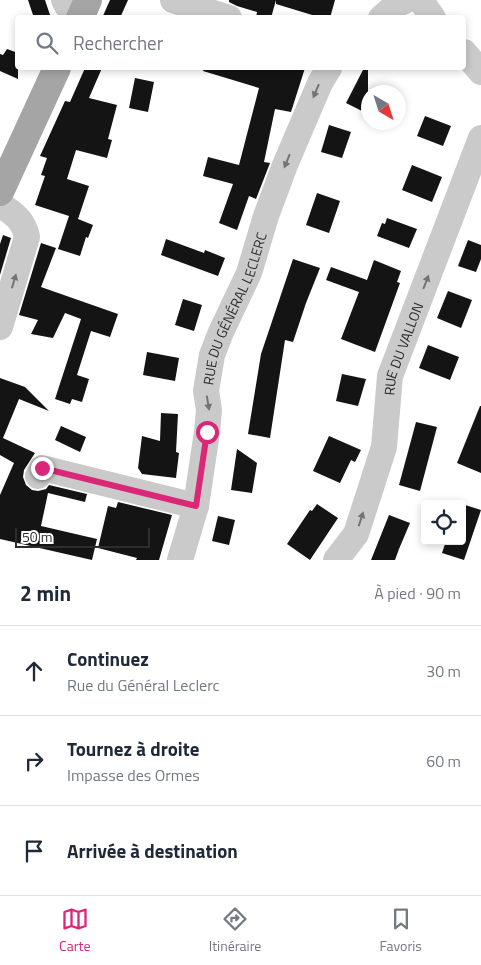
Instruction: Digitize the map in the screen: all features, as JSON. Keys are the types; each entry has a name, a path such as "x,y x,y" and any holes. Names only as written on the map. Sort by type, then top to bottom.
{"main road":[{"path":"81,15 88,0"},
{"path":"0,192 56,70"}],"street":[{"path":"64,0 66,6 77,15"},
{"path":"173,0 220,15"},
{"path":"384,15 396,5 406,0"},
{"path":"423,0 431,15"},
{"path":"466,54 481,72"},
{"name":"RUE DU GÉNÉRAL LECLERC","path":"180,560 196,506 207,432 209,410 206,391 212,355 249,273 266,216 285,165 320,82 328,70"},
{"name":"RUE DU VALLON","path":"336,560 356,534 384,447 390,376 481,138"},
{"path":"0,205 10,210 19,219 25,228 27,237 0,327"},
{"path":"38,476 42,468 196,506"}],"building":[{"path":"28,0 45,0 50,15 33,15"},
{"path":"110,0 128,0 121,15 103,15"},
{"path":"229,0 276,0 272,15 256,15 257,12 229,2"},
{"path":"276,0 335,0 331,15 312,15 276,4"},
{"path":"7,49 15,52 15,70 18,70 18,79 0,71 0,54 3,55"},
{"path":"84,70 101,70 89,98 117,105 108,139 112,140 107,158 76,150 67,179 89,186 78,219 93,225 88,238 86,237 80,256 58,249 69,216 35,205 45,176 41,175 47,158 40,156 65,101 70,102"},
{"path":"304,70 291,112 275,109 264,162 270,163 256,199 249,196 237,230 219,223 233,184 203,176 208,157 239,165 259,88 203,71"},
{"path":"363,70 368,70 368,85 361,85 361,110 346,103"},
{"path":"135,78 154,82 148,112 129,108"},
{"path":"425,116 451,126 443,146 417,136"},
{"path":"329,125 351,132 342,158 321,152"},
{"path":"412,165 442,177 432,202 402,190"},
{"path":"317,193 340,201 329,233 306,225"},
{"path":"387,218 417,229 409,248 377,236 382,223 385,224"},
{"path":"3,235 11,238 0,275 0,244"},
{"path":"166,239 204,253 205,250 225,258 218,276 161,255"},
{"path":"468,240 481,245 481,259 476,272 458,266"},
{"path":"41,243 56,248 41,287 118,314 110,337 91,331 77,375 89,379 82,402 72,399 70,404 55,399 81,319 65,313 53,338 31,334 38,320 19,315"},
{"path":"293,259 320,268 293,342 285,340 270,438 248,434 261,354"},
{"path":"374,260 401,271 397,282 400,283 375,352 341,339 359,292 326,280 331,267 367,280"},
{"path":"448,291 472,300 461,328 437,318"},
{"path":"183,299 202,305 194,331 175,325"},
{"path":"428,345 459,357 450,380 419,368"},
{"path":"147,352 179,358 175,381 143,375"},
{"path":"342,374 366,379 358,406 336,401"},
{"path":"0,378 25,387 49,411 19,399 3,438 35,453 24,470 23,477 26,485 32,490 38,491 46,489 49,485 87,494 85,502 48,493 41,526 97,539 92,560 0,539 0,495 14,463 0,455"},
{"path":"481,406 481,473 457,463"},
{"path":"161,413 178,414 176,452 179,453 176,478 142,474 138,468 142,436 160,441"},
{"path":"416,422 437,427 420,491 399,485"},
{"path":"61,426 86,437 80,452 55,440"},
{"path":"329,436 361,450 355,462 351,460 340,483 313,471"},
{"path":"237,449 257,463 252,493 231,490"},
{"path":"118,502 172,515 159,560 136,560 137,558 98,548 108,506 116,508"},
{"path":"317,504 338,518 310,560 287,544 310,510 312,511"},
{"path":"466,505 481,510 464,560 442,553 445,545 466,545"},
{"path":"389,515 410,523 395,560 371,560"},
{"path":"218,516 235,520 229,545 212,541"}],"route":[{"path":"42,468 196,506 207,432"}]}
